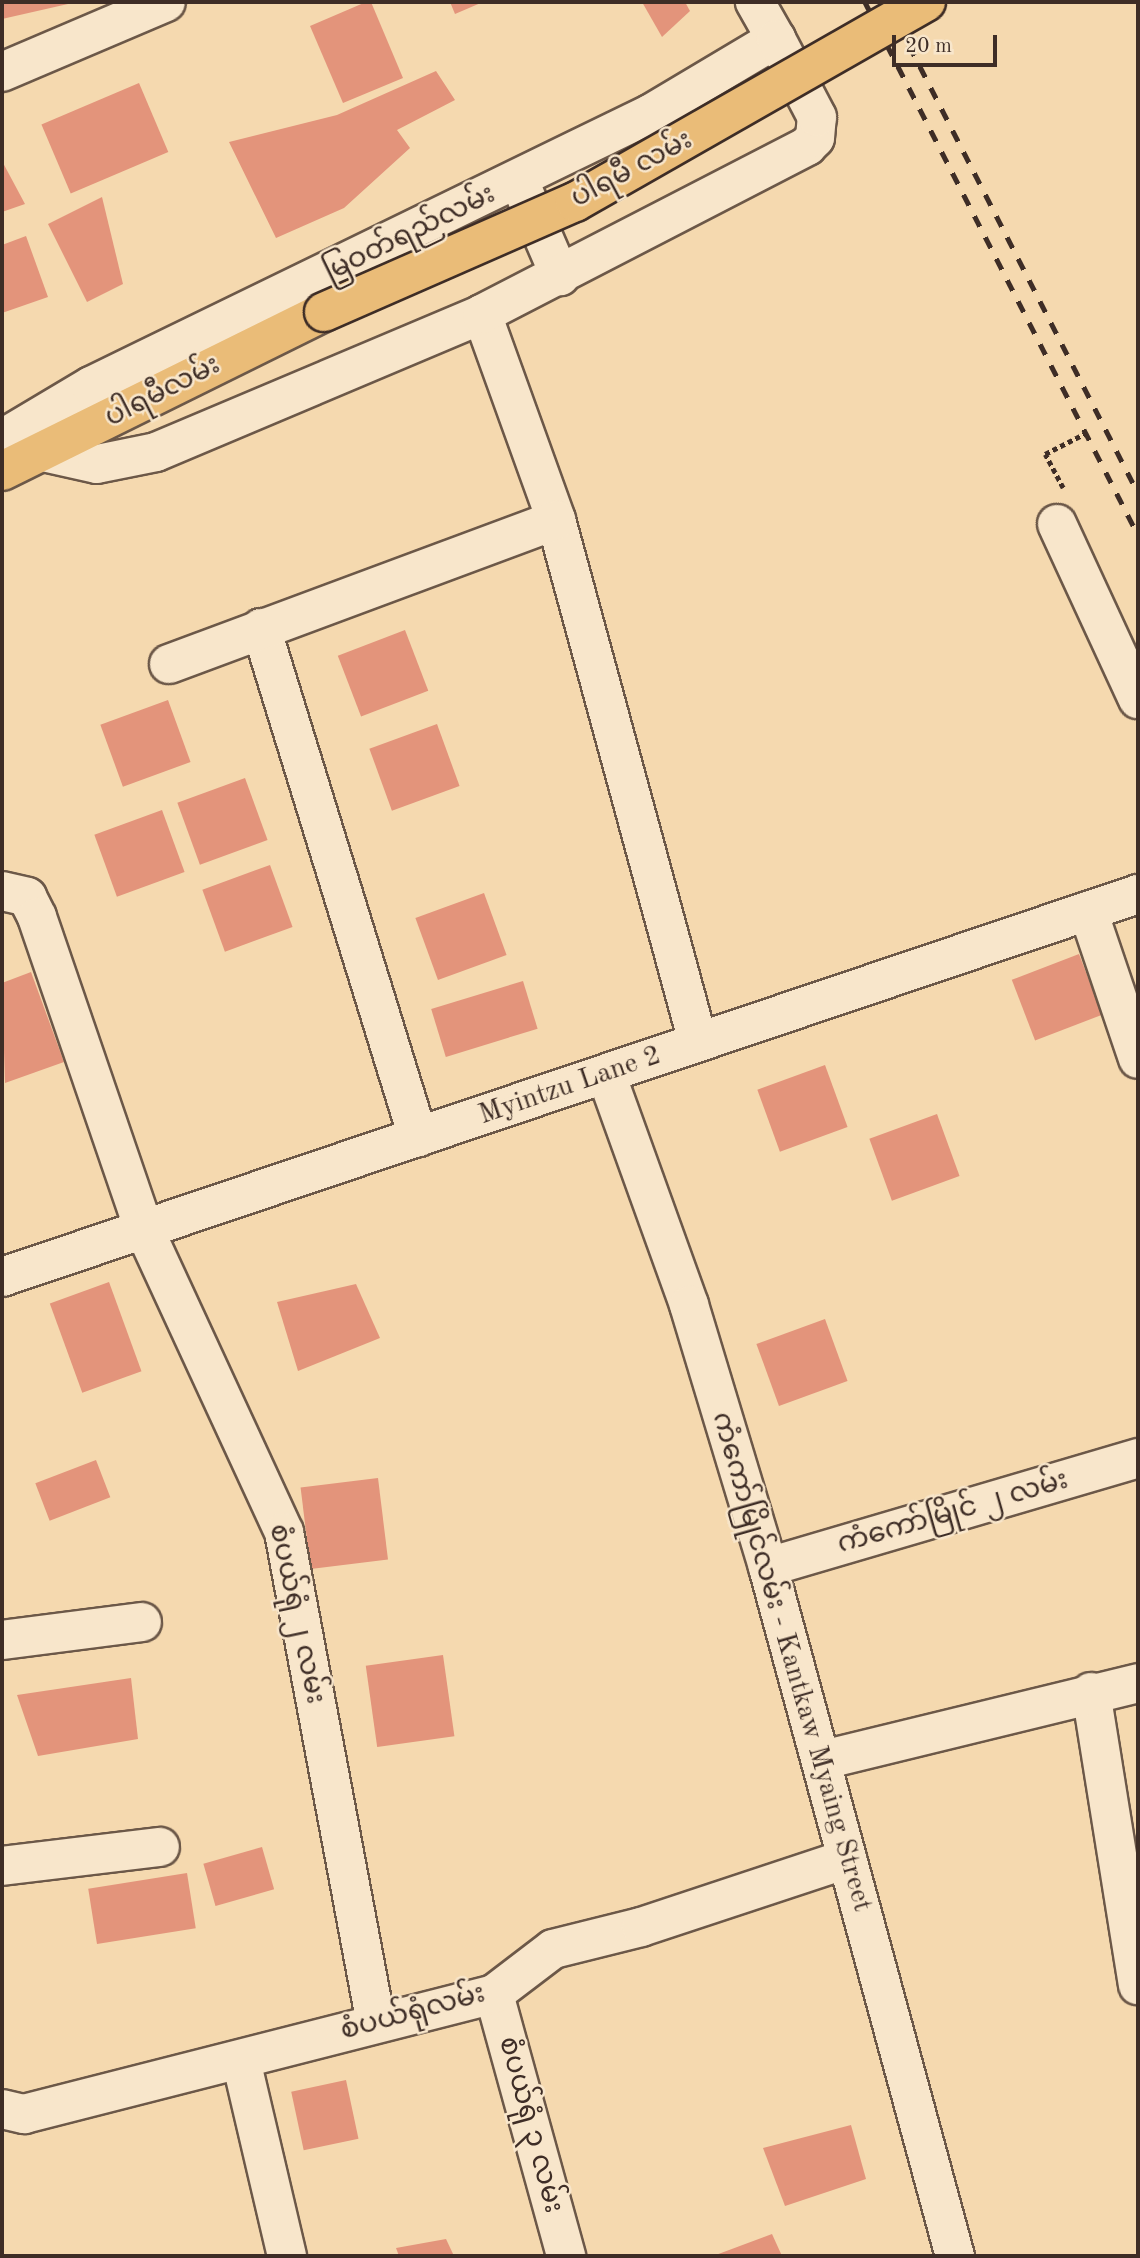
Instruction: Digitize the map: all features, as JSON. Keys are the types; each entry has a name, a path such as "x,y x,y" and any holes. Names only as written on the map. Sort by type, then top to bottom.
{"main road":[{"name":"ပါရမီ လမ်း","path":"324,312 575,202 926,2"},
{"name":"ပါရမီလမ်း","path":"2,471 324,312"}],"street":[{"path":"2,72 166,2"},
{"path":"43,452 97,464 156,452 482,314 560,276 815,138 817,117 812,104 755,2"},
{"name":"မြဝတ်ရည်လမ်း","path":"2,439 91,386 519,182 650,114 776,39"},
{"path":"519,182 560,276"},
{"path":"482,314 556,520 698,1042"},
{"path":"1063,513 1138,699"},
{"path":"169,664 556,520"},
{"path":"261,628 418,1137"},
{"name":"စံပယ်ရုံ ၂ လမ်း","path":"14,894 144,1229 284,1532 376,2023"},
{"name":"Myintzu Lane 2","path":"2,1278 1138,894"},
{"path":"1088,911 1138,1059"},
{"name":"ကံကော်မြိုင်လမ်း - Kantkaw Myaing Street","path":"606,1074 689,1305 768,1567 955,2256"},
{"name":"ကံကော်မြိုင် ၂ လမ်း","path":"768,1567 1138,1458"},
{"path":"2,1640 142,1622"},
{"path":"822,1760 1091,1692 1138,1683"},
{"path":"1091,1692 1133,1927 1138,1985"},
{"path":"2,1866 160,1847"},
{"name":"စံပယ်ရုံလမ်း","path":"2,2110 24,2114 494,1994 553,1949 641,1927 847,1859"},
{"name":"စံပယ်ရုံ ၃ လမ်း","path":"494,1994 566,2256"},
{"path":"241,2060 287,2256"}],"path":[{"path":"1063,513 1045,454 1086,433"}],"building":[{"path":"2,2 68,2 68,4 2,19"},
{"path":"371,2 403,78 343,103 310,26"},
{"path":"450,2 483,2 455,14"},
{"path":"642,2 685,2 690,11 662,37"},
{"path":"436,71 455,100 397,130 410,148 344,208 276,238 229,142 337,115"},
{"path":"139,83 168,152 71,193 41,124"},
{"path":"2,161 25,204 2,212"},
{"path":"102,197 123,284 87,302 48,224"},
{"path":"26,236 48,297 2,313 2,245"},
{"path":"405,630 428,691 361,716 338,656"},
{"path":"168,700 191,762 123,787 100,725"},
{"path":"437,724 460,786 392,811 369,749"},
{"path":"245,778 268,840 200,865 177,803"},
{"path":"162,810 185,872 117,897 94,835"},
{"path":"270,865 293,927 225,952 202,890"},
{"path":"484,893 507,955 438,980 415,918"},
{"path":"1079,954 1102,1015 1035,1040 1012,980"},
{"path":"31,972 64,1062 5,1083 2,983"},
{"path":"523,981 538,1029 446,1057 431,1009"},
{"path":"825,1065 848,1127 780,1152 757,1090"},
{"path":"937,1114 960,1176 892,1201 869,1139"},
{"path":"109,1282 141,1371 82,1393 50,1304"},
{"path":"356,1284 380,1338 298,1371 277,1302"},
{"path":"825,1319 848,1381 779,1406 756,1344"},
{"path":"96,1460 110,1497 50,1521 35,1483"},
{"path":"378,1478 388,1559 311,1569 301,1488"},
{"path":"443,1655 454,1736 377,1747 366,1666"},
{"path":"131,1678 138,1739 38,1756 17,1695"},
{"path":"262,1847 274,1889 215,1906 203,1864"},
{"path":"187,1873 196,1928 97,1944 88,1889"},
{"path":"346,2080 358,2139 304,2150 291,2092"},
{"path":"851,2125 866,2179 785,2206 763,2148"},
{"path":"772,2234 782,2256 713,2256"},
{"path":"446,2239 454,2256 399,2256 396,2248"}],"railway":[{"path":"865,2 1138,535"},
{"path":"887,2 1138,493"}]}
